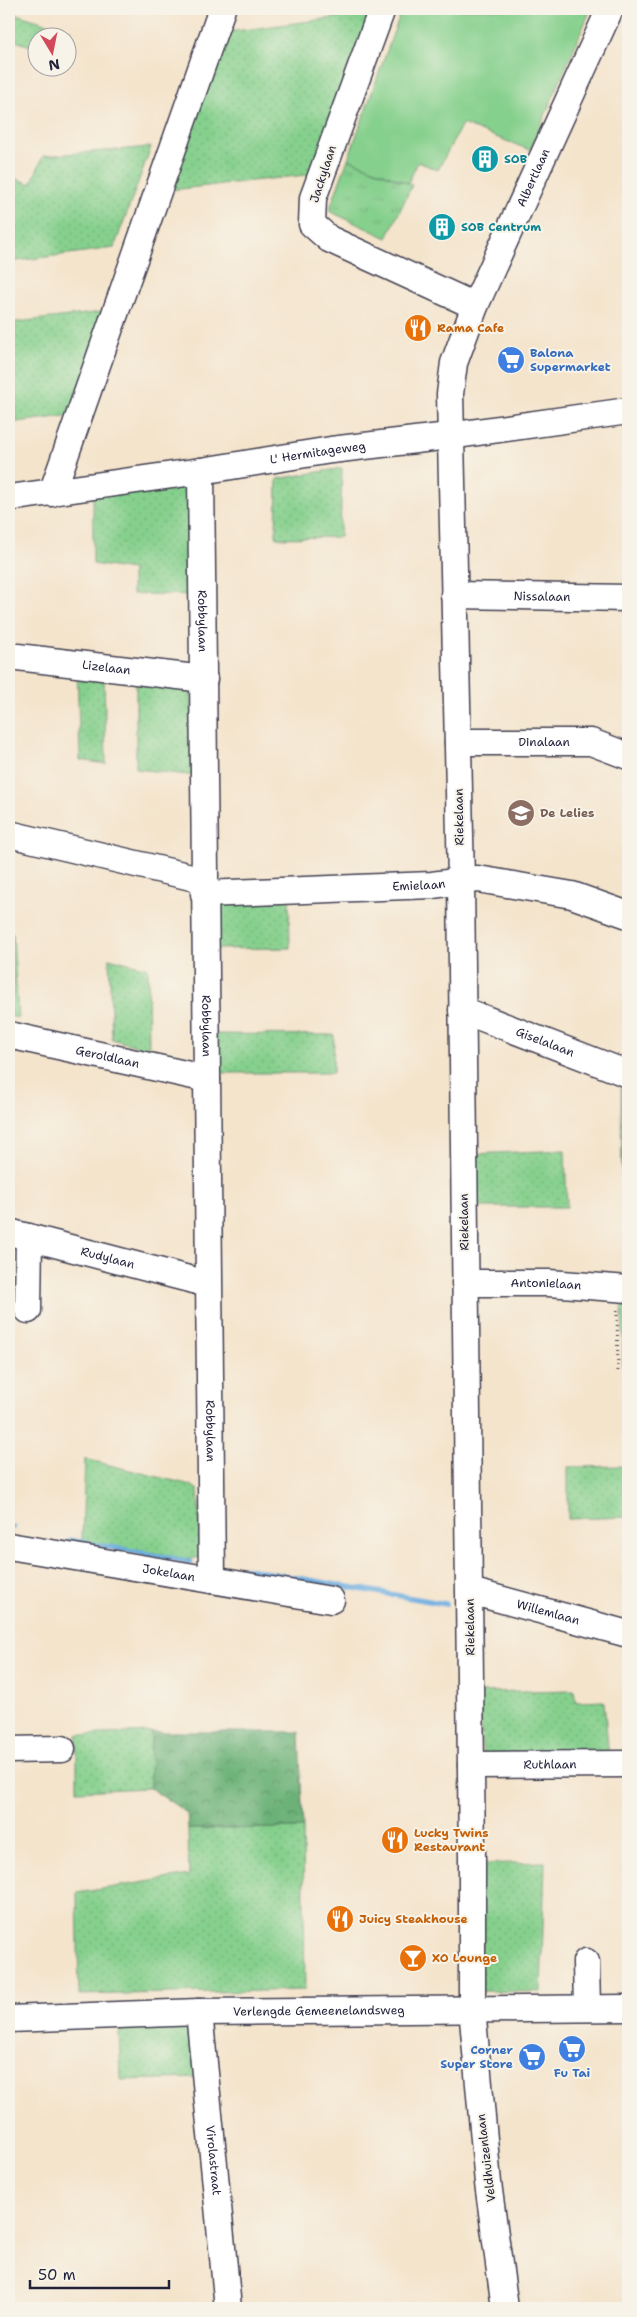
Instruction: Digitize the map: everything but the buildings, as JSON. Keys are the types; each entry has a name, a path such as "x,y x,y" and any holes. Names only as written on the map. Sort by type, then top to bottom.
{"street":[{"path":"52,492 222,9"},
{"name":"Jackylaan","path":"382,9 313,198 312,224 329,239 476,306"},
{"name":"Albertlaan","path":"449,436 450,394 454,363 476,306 610,9"},
{"name":"L' Hermitageweg","path":"9,498 202,472 330,450 449,436 628,411"},
{"name":"Riekelaan","path":"449,436 461,880 470,1591 472,2008"},
{"name":"Robbylaan","path":"202,472 204,887 212,1580"},
{"name":"Nissalaan","path":"454,596 628,598"},
{"name":"Lizelaan","path":"9,656 204,680"},
{"name":"Dinalaan","path":"458,742 591,742 628,756"},
{"name":"Emielaan","path":"9,834 204,887 432,885 478,879 572,895 628,916"},
{"name":"Giselalaan","path":"462,1010 628,1074"},
{"name":"Geroldlaan","path":"9,1035 207,1079"},
{"path":"19,1234 28,1310"},
{"name":"Rudylaan","path":"19,1234 208,1284"},
{"name":"Antonielaan","path":"465,1283 549,1283 623,1288"},
{"name":"Jokelaan","path":"9,1546 330,1600"},
{"name":"Willemlaan","path":"470,1591 627,1629"},
{"path":"9,1750 62,1749"},
{"name":"Ruthlaan","path":"471,1765 628,1764"},
{"path":"586,1962 587,2008"},
{"name":"Veldhuizenlaan","path":"472,2008 488,2183 505,2308"},
{"name":"Verlengde Gemeenelandsweg","path":"9,2019 199,2012 628,2008"},
{"name":"Virolastraat","path":"199,2012 228,2308"}],"path":[{"path":"618,1374 623,1288"}],"green space":[{"path":"402,9 591,9 530,150 462,124 438,170 418,162 408,183 348,159"},
{"path":"12,13 62,28 28,28 28,45 9,39 9,23"},
{"path":"370,13 315,174 162,191 220,33"},
{"path":"151,147 114,248 9,262 9,176 31,184 43,156"},
{"path":"348,159 412,185 387,238 329,211"},
{"path":"111,311 74,415 9,423 9,323"},
{"path":"342,468 340,537 276,538 277,479"},
{"path":"186,486 192,488 198,595 132,594 132,570 93,564 93,494"},
{"path":"77,669 104,673 106,764 80,760"},
{"path":"136,677 191,685 197,776 136,769"},
{"path":"289,897 290,948 212,949 213,900"},
{"path":"9,933 13,934 18,1018 9,1016"},
{"path":"109,958 148,968 149,1050 112,1039"},
{"path":"215,1034 334,1035 333,1073 215,1073"},
{"path":"621,1080 628,1083 628,1211 622,1210"},
{"path":"565,1150 567,1207 475,1207 473,1154"},
{"path":"628,1292 628,1370 623,1370 622,1293"},
{"path":"85,1459 191,1485 198,1490 202,1557 187,1559 82,1540"},
{"path":"628,1466 628,1517 568,1519 568,1467"},
{"path":"574,1690 576,1702 604,1701 609,1758 483,1757 478,1692"},
{"path":"151,1732 150,1788 77,1791 77,1735"},
{"path":"151,1732 299,1732 303,1828 188,1829 187,1813 150,1788"},
{"path":"303,1828 305,1990 79,1995 77,1893 189,1875 188,1829"},
{"path":"545,1862 541,1992 477,1991 479,1864"},
{"path":"188,2025 200,2078 121,2080 119,2033 122,2026"}],"waterway":[{"path":"70,1540 191,1562"},
{"path":"240,1568 446,1604"}],"place":[{"name":"SOB","path":"485,159"},
{"name":"SOB Centrum","path":"442,227"},
{"name":"Rama Cafe","path":"418,328"},
{"name":"Balona Supermarket","path":"511,360"},
{"name":"De Lelies","path":"521,813"},
{"name":"Lucky Twins Restaurant","path":"395,1840"},
{"name":"Juicy Steakhouse","path":"340,1919"},
{"name":"XO Lounge","path":"413,1958"},
{"name":"Fu Tai","path":"572,2049"},
{"name":"Corner Super Store","path":"532,2057"}]}
